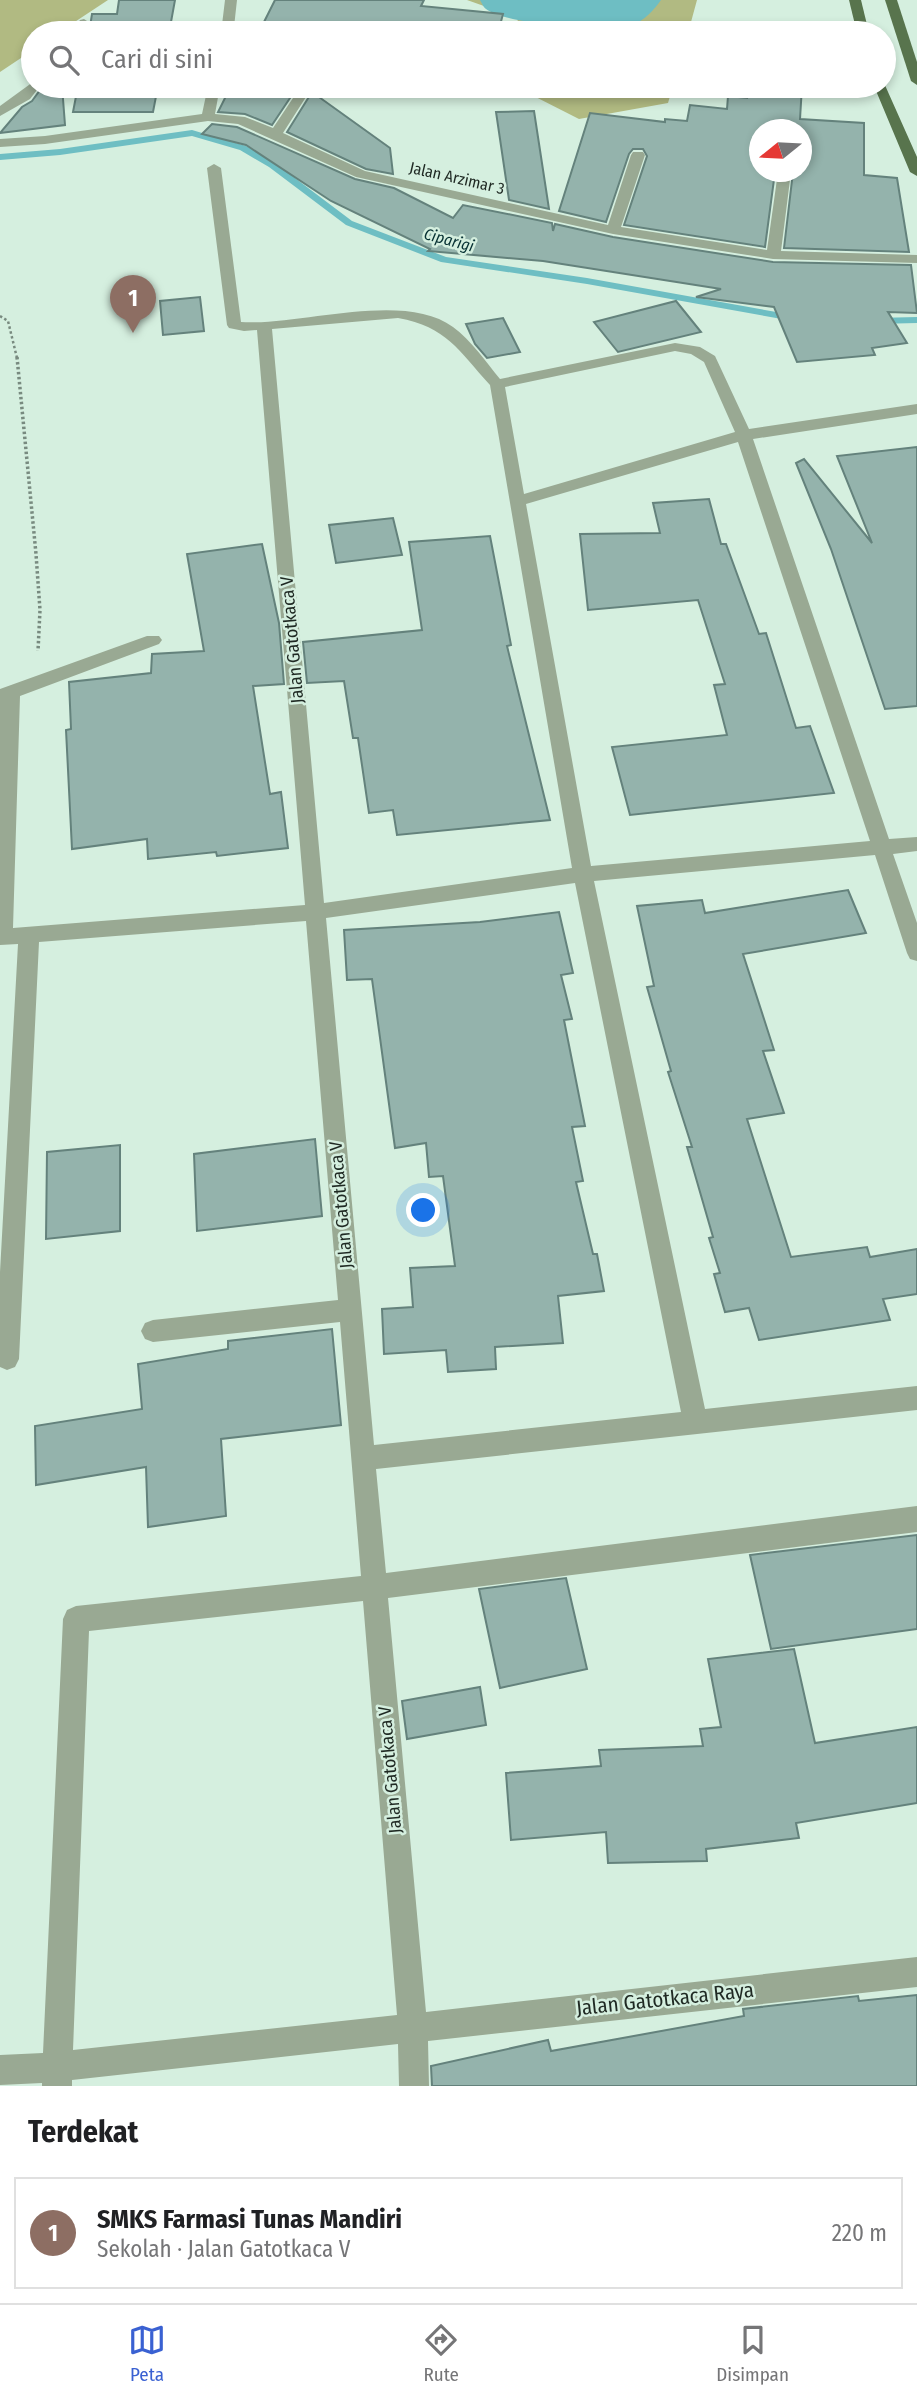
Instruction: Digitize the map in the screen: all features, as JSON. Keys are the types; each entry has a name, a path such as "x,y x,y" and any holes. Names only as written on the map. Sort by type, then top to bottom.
{"main road":[{"path":"855,0 860,21"},
{"path":"891,0 917,81"},
{"path":"885,98 917,172"}],"street":[{"path":"228,21 231,0"},
{"path":"0,112 22,98"},
{"path":"208,117 212,98"},
{"path":"276,134 299,98"},
{"name":"Jalan Arzimar 3","path":"0,143 45,140 208,117 240,120 361,174 613,230 773,255 917,259"},
{"path":"613,230 638,155"},
{"path":"214,168 234,325 244,327 398,314 427,318 448,330 496,384 583,874 695,1421"},
{"path":"773,255 784,182"},
{"name":"Jalan Gatotkaca V","path":"264,325 413,2027 414,2086"},
{"path":"496,384 675,347 695,350 710,359 744,435 917,953"},
{"path":"518,501 744,435 917,409"},
{"path":"153,640 5,694 1,937 315,912 583,874 917,844"},
{"path":"7,1359 29,935"},
{"path":"153,1331 350,1310"},
{"path":"363,1458 917,1398"},
{"path":"58,2076 76,1619 374,1587 917,1519"},
{"name":"Jalan Gatotkaca Raya","path":"0,2070 58,2076 413,2027 917,1972"}],"path":[{"path":"0,316 7,317 19,366 40,610 36,683"}],"green space":[{"path":"0,0 108,0 76,21 21,21 21,58 0,72"},
{"path":"467,0 697,0 691,21 518,21 518,18"},
{"path":"538,98 669,98 668,103 579,119"}],"building":[{"path":"119,0 175,0 171,21 91,21 92,14 117,14"},
{"path":"275,0 424,0 421,6 503,14 501,21 264,21"},
{"path":"34,98 63,98 65,125 0,133 22,107"},
{"path":"76,98 156,98 153,112 73,112"},
{"path":"225,98 290,98 272,125 245,114 218,112"},
{"path":"308,98 320,98 390,148 393,174 366,169 287,132"},
{"path":"728,98 801,98 800,119 749,119 749,182 774,182 765,247 624,225 647,156 643,149 633,149 629,154 606,222 559,211 590,113 665,122 665,119 687,121 690,105 727,109"},
{"path":"534,111 549,209 509,200 496,112"},
{"path":"812,120 864,123 864,175 897,178 909,252 784,248 792,182 812,182"},
{"path":"212,124 237,127 355,179 394,188 453,218 463,205 552,223 553,231 555,224 613,237 773,262 911,265 917,313 888,312 907,343 872,348 875,355 797,362 774,307 696,297 721,289 543,261 428,251 430,249 331,201 246,145 202,134"},
{"path":"200,297 204,331 163,335 160,301"},
{"path":"676,301 701,332 618,352 594,322"},
{"path":"503,318 520,352 487,358 475,344 466,324"},
{"path":"917,447 917,706 885,709 831,549 796,463 804,459 872,543 837,456"},
{"path":"709,499 721,544 726,544 759,634 766,633 796,728 810,726 834,793 630,815 612,747 727,735 714,685 725,684 698,600 588,610 580,534 660,533 653,503"},
{"path":"393,518 402,555 336,563 329,525"},
{"path":"490,536 511,645 507,646 550,820 397,835 393,810 369,813 358,738 353,738 344,681 307,683 303,642 422,630 409,542"},
{"path":"262,544 279,623 284,684 253,686 270,794 281,792 288,848 217,856 216,852 148,859 147,839 72,849 66,730 71,729 69,682 151,673 152,654 204,651 187,554"},
{"path":"848,890 866,933 743,954 774,1050 763,1051 784,1113 747,1119 791,1257 867,1247 870,1257 917,1249 917,1294 883,1299 890,1320 759,1340 749,1308 725,1312 714,1274 720,1273 709,1238 713,1237 687,1147 692,1147 668,1072 671,1071 647,987 654,986 637,906 702,900 705,913"},
{"path":"559,912 573,973 561,975 572,1019 564,1020 585,1126 572,1127 583,1181 576,1182 593,1254 597,1254 604,1291 558,1296 563,1343 495,1347 496,1369 448,1372 446,1350 384,1354 382,1309 413,1307 410,1268 455,1266 443,1176 429,1177 426,1143 395,1148 372,979 347,980 344,930 480,922"},
{"path":"315,1139 322,1216 197,1231 194,1154"},
{"path":"120,1145 120,1231 46,1239 47,1152"},
{"path":"332,1329 341,1425 221,1439 226,1516 148,1527 146,1467 36,1485 35,1426 142,1409 138,1364 228,1349 228,1341"},
{"path":"917,1535 917,1629 771,1649 750,1555"},
{"path":"566,1578 587,1669 500,1688 479,1589"},
{"path":"794,1649 815,1743 917,1727 917,1803 796,1823 799,1838 706,1849 707,1861 608,1863 606,1832 511,1840 506,1773 601,1766 599,1750 703,1746 700,1729 721,1727 708,1659"},
{"path":"480,1687 486,1725 407,1739 402,1701"},
{"path":"917,1995 917,2086 432,2086 431,2066 548,2040 551,2051 744,2016 743,2009 858,1996 859,2001"}],"waterway":[{"path":"503,0 533,10 620,14 638,0"},
{"name":"Ciparigi","path":"0,157 60,152 192,133 243,148 272,165 349,223 444,260 587,281 793,318"},
{"name":"Ciparigi","path":"876,321 917,320"}],"place":[{"name":"SMKS Farmasi Tunas Mandiri","path":"133,333"}]}
